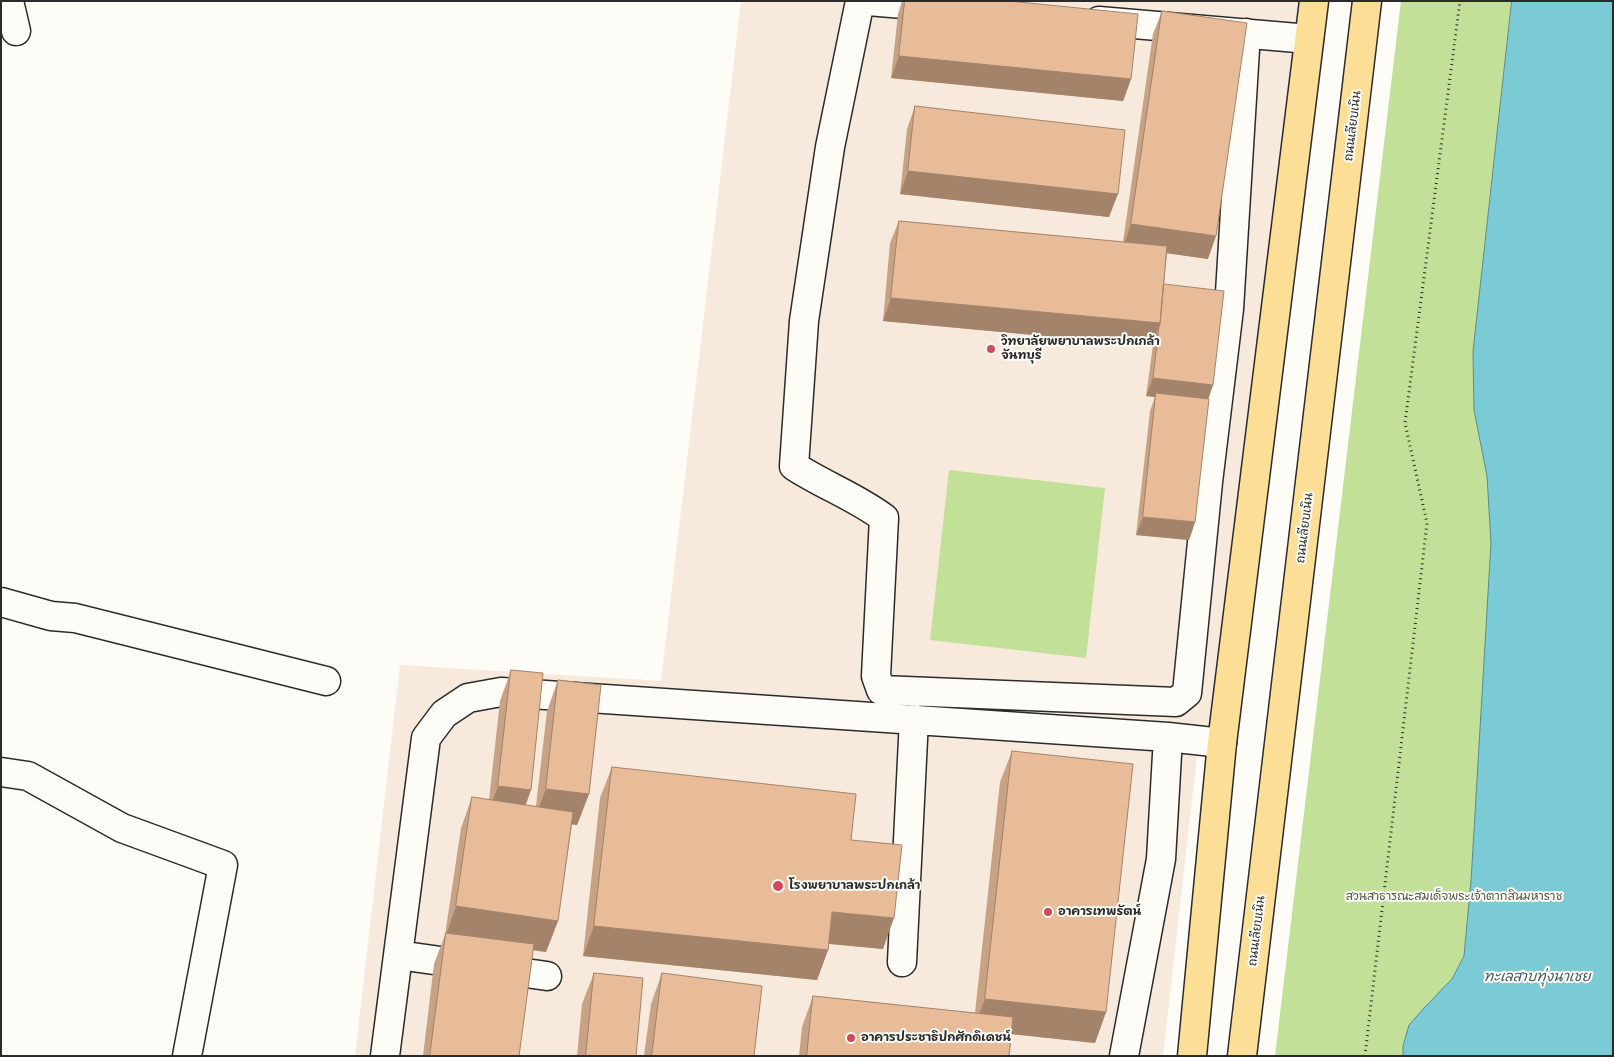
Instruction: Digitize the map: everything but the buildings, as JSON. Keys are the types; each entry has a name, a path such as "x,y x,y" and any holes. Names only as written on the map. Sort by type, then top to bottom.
{"main road":[{"path":"1192,1056 1222,743 1314,1"},
{"name":"ถนนเลียบเนิน","path":"1242,1056 1368,1"}],"street":[{"path":"9,1 16,31"},
{"path":"860,1 830,147 804,321 794,466 814,479 872,509 884,518 876,676 881,690 1176,702 1186,693 1208,482 1229,309 1246,33"},
{"path":"868,1 968,10"},
{"path":"1077,19 1309,39"},
{"path":"1,602 51,616 75,618 326,681"},
{"path":"385,1056 426,738 444,714 468,698 501,692 1168,737 1222,743"},
{"path":"902,962 914,720"},
{"path":"1124,1056 1161,859 1168,737"},
{"path":"1,772 28,776 122,828 223,865 187,1056"},
{"path":"398,956 547,976"}],"path":[{"path":"1365,1056 1426,523 1405,423 1460,1"}],"shaded area":[{"path":"741,1 1320,1 1235,760 1197,756 1163,1056 355,1056 400,665 661,681"}],"green space":[{"name":"สวนสาธารณะสมเด็จพระเจ้าตากสินมหาราช","path":"1401,1 1613,1 1613,1056 1275,1056"},
{"path":"949,470 1105,488 1086,658 930,640"}],"water":[{"name":"ทะเลสาบทุ่งนาเชย","path":"1512,1 1613,1 1613,1056 1403,1056 1403,1046 1409,1025 1452,979 1464,956 1471,881 1491,543 1487,476 1474,410 1473,352"}],"place":[{"name":"วิทยาลัยพยาบาลพระปกเกล้า จันทบุรี","path":"991,349"},
{"name":"โรงพยาบาลพระปกเกล้า","path":"778,886"},
{"name":"อาคารเทพรัตน์","path":"1048,912"},
{"name":"อาคารประชาธิปกศักดิเดชน์","path":"851,1038"}]}
